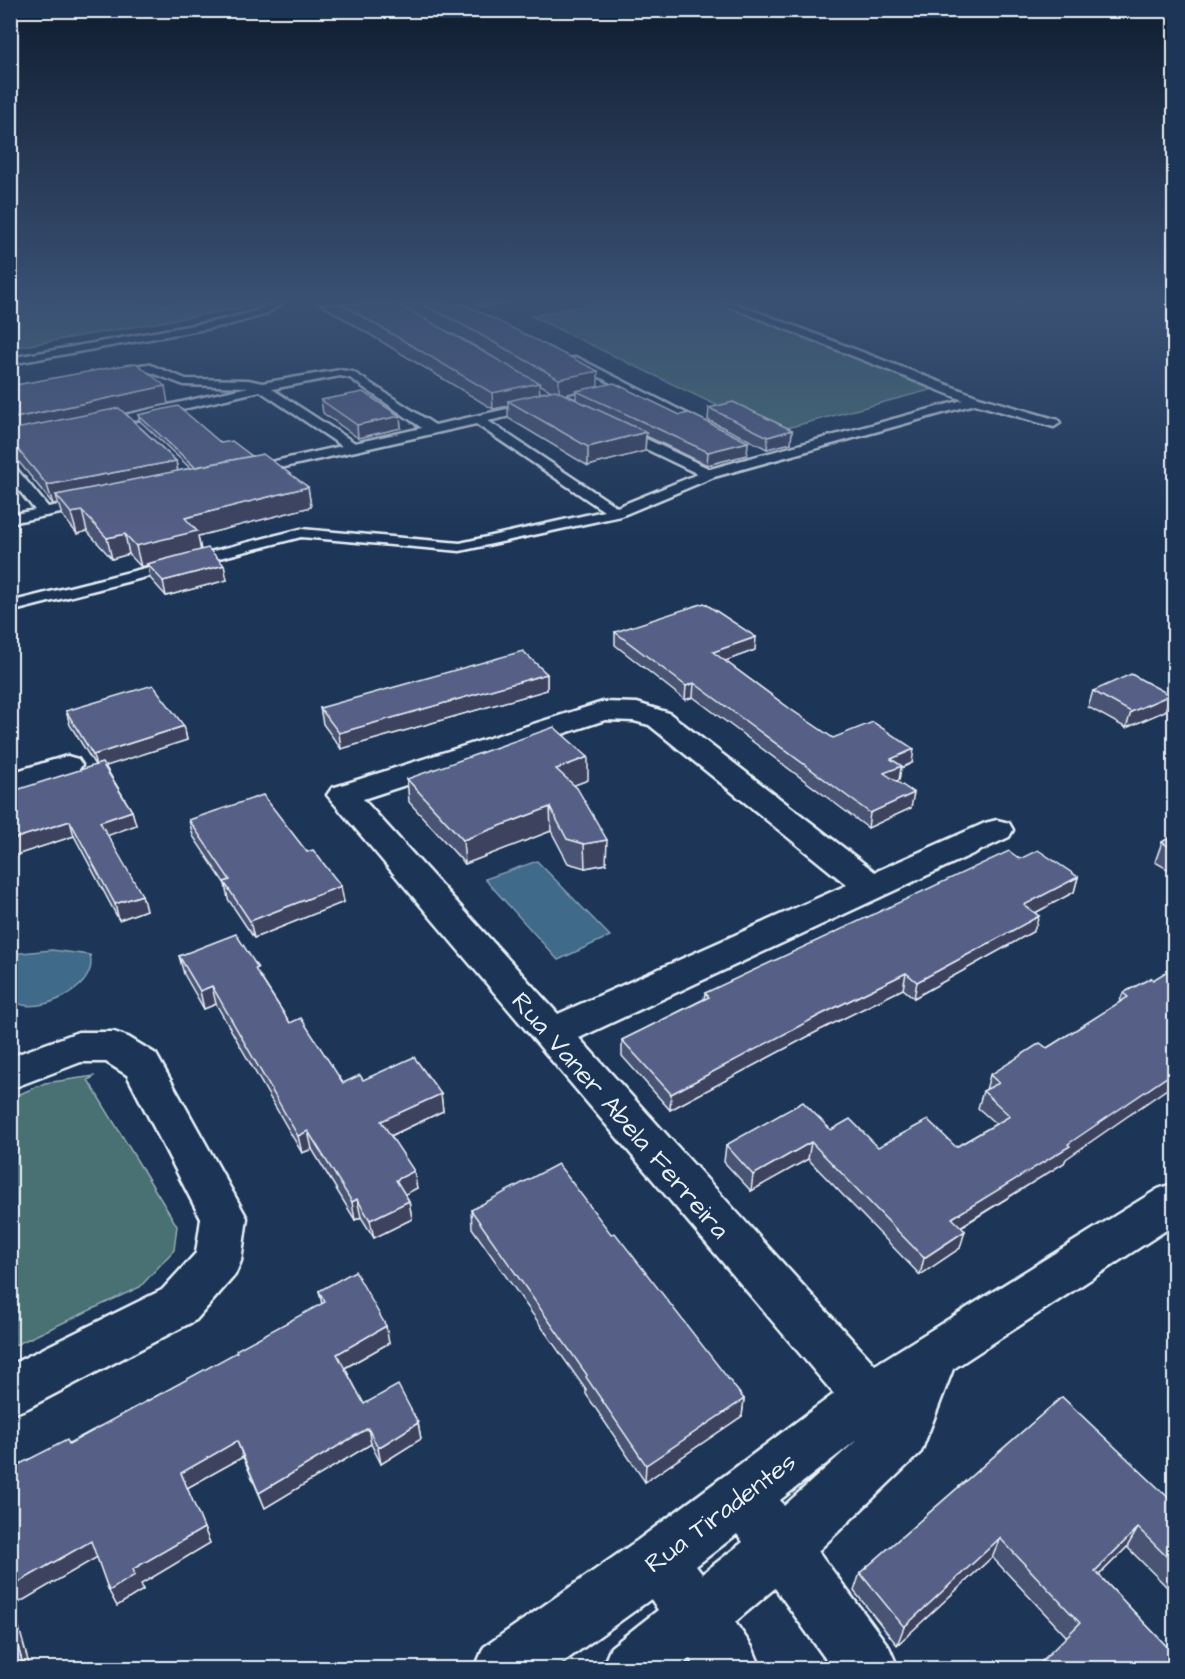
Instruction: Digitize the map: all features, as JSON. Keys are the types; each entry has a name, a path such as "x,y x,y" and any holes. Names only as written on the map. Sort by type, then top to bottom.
{"street":[{"name":"Rua Vaner Abela Ferreira","path":"872,887 659,719 637,712 603,711 343,795 885,1416"},
{"path":"10,783 67,765"},
{"path":"550,1034 997,830"},
{"path":"10,1074 78,1047 114,1047 142,1065 224,1218 218,1261 179,1305 10,1391"},
{"path":"632,1668 697,1618 781,1547 934,1354 1174,1202"},
{"name":"Rua Tiradentes","path":"505,1668 658,1560 743,1496 885,1416"},
{"path":"743,1496 868,1668"},
{"path":"658,1560 731,1668"}],"lane":[{"path":"207,382 248,383 262,387 354,448"},
{"path":"92,426 131,423 285,382"},
{"path":"364,382 433,430"},
{"path":"619,382 717,432"},
{"path":"930,382 975,400 1053,423"},
{"path":"240,473 626,386"},
{"path":"537,390 576,410"},
{"path":"10,607 301,533 460,547 616,513 709,474 975,400"},
{"path":"479,420 616,513"},
{"path":"607,425 709,474"},
{"path":"747,447 767,457"},
{"path":"10,470 44,512"},
{"path":"10,519 102,501"}],"green space":[{"path":"669,382 923,382 937,388 772,432"},
{"path":"95,1076 88,1080 177,1226 174,1250 140,1287 11,1347 11,1098 45,1083"}],"water":[{"path":"537,861 610,936 558,960 485,879"},
{"path":"52,950 90,955 91,966 87,977 69,993 45,1004 23,1005 11,999 11,954"}],"building":[{"path":"30,382 160,382 165,386 10,419 10,386"},
{"path":"474,382 539,383 492,393"},
{"path":"614,383 680,415 689,413 748,442 708,452 576,391"},
{"path":"555,390 646,432 588,447 508,401"},
{"path":"363,392 400,416 357,425 321,400"},
{"path":"733,402 792,430 768,437 709,408"},
{"path":"178,406 221,443 232,441 252,456 195,467 138,415"},
{"path":"119,408 176,461 47,485 10,440 10,430"},
{"path":"263,454 308,487 185,518 197,531 136,546 125,534 107,538 82,511 71,513 56,495"},
{"path":"208,548 224,565 163,581 147,564"},
{"path":"704,603 756,637 713,652 793,711 833,738 873,722 914,749 891,759 902,766 884,773 914,793 870,813 694,683 686,686 615,632"},
{"path":"523,651 547,674 339,733 320,708"},
{"path":"1131,674 1170,695 1131,712 1093,691"},
{"path":"153,685 184,726 93,755 66,711"},
{"path":"554,727 588,757 556,769 577,788 607,840 584,844 567,839 550,807 463,840 407,779"},
{"path":"102,763 132,811 100,822 142,895 115,904 70,821 10,840 10,792"},
{"path":"263,795 307,852 313,850 341,886 250,921 224,882 230,880 189,820"},
{"path":"1174,835 1174,850 1162,842"},
{"path":"1038,850 1078,877 1024,905 1039,916 917,982 906,973 822,1014 671,1094 622,1040 709,997 705,993 1009,851 1020,859"},
{"path":"236,934 258,968 255,969 290,1023 301,1018 343,1083 360,1075 363,1080 414,1057 441,1094 381,1121 414,1171 396,1180 409,1201 370,1220 357,1199 352,1202 308,1131 298,1136 212,986 200,991 179,956"},
{"path":"1174,967 1174,1072 1068,1144 1070,1146 952,1218 965,1231 924,1258 811,1142 753,1175 726,1145 803,1102 831,1130 850,1119 878,1147 928,1120 956,1147 1010,1116 983,1091 999,1083 990,1075 1040,1043 1047,1048 1128,997 1123,993 1151,978 1153,980"},
{"path":"558,1164 611,1234 615,1233 744,1399 646,1465 586,1377 587,1375 471,1210"},
{"path":"355,1271 386,1326 337,1354 364,1404 398,1385 418,1423 378,1448 368,1428 259,1493 237,1441 181,1473 204,1528 133,1569 135,1575 109,1591 91,1541 10,1587 10,1469 67,1440 69,1444 325,1302 319,1291"},
{"path":"1062,1397 1174,1503 1174,1564 1138,1528 1095,1571 1174,1654 1174,1668 1035,1668 1080,1623 1000,1538 904,1627 860,1573"},
{"path":"10,1619 24,1668 10,1668"}]}
